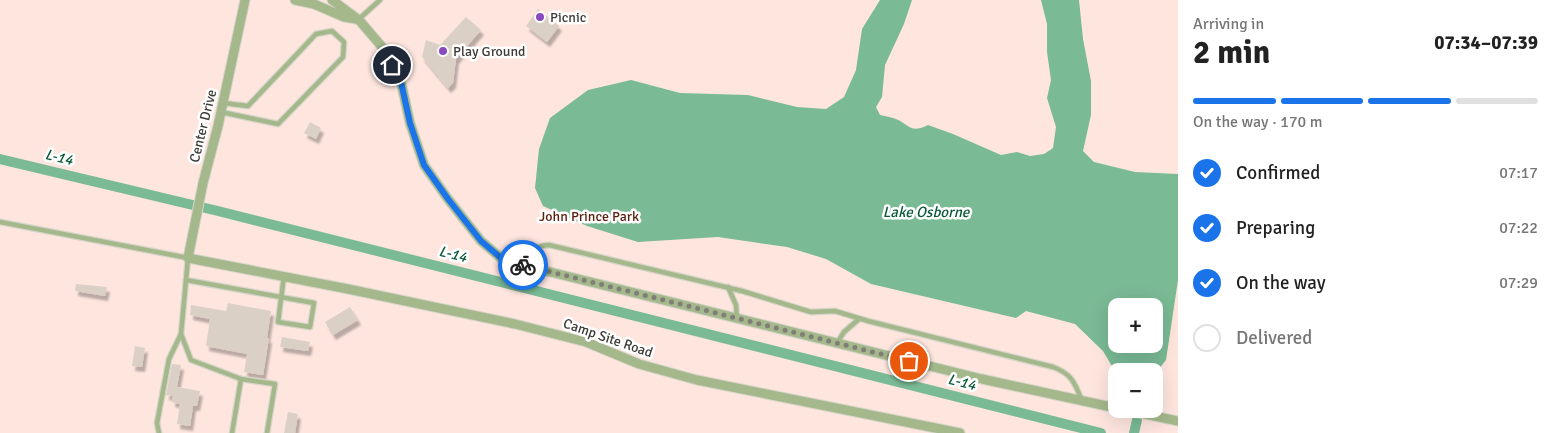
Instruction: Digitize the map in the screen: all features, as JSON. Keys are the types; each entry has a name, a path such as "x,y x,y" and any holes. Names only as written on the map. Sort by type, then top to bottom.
{"street":[{"name":"Center Drive","path":"188,258 244,0"},
{"path":"295,0 314,4 344,17 359,20"},
{"path":"332,0 359,20 383,48 401,82 410,123 424,165 481,241 501,258 982,379 1108,406"},
{"name":"Camp Site Road","path":"188,258 516,324 586,342 638,364 697,380 960,433"},
{"path":"1163,418 1178,421"}],"lane":[{"path":"359,20 380,0"},
{"path":"332,31 344,42 344,58 278,124 222,108 248,106 316,34 332,31"},
{"path":"0,222 188,258 181,334 169,359 157,424 159,433"},
{"path":"519,264 533,249 543,245 550,245 728,288 801,310 811,312 835,311 859,319 1062,370 1074,381 1081,400"},
{"path":"186,280 281,298 314,303 310,327 278,322 281,298 284,276"},
{"path":"728,288 736,305 736,318"},
{"path":"837,343 844,332 859,319"},
{"path":"181,334 191,360 241,379 275,384 267,433"},
{"path":"232,433 241,379"}],"green space":[{"name":"John Prince Park","path":"0,0 1178,0 1178,433 0,433"}],"water":[{"name":"Lake Osborne","path":"880,0 912,0 904,24 885,65 882,97 876,107 880,115 896,119 914,129 928,125 1001,155 1017,152 1030,156 1044,154 1053,148 1056,127 1047,98 1051,80 1047,52 1047,24 1041,0 1079,0 1083,39 1091,81 1091,115 1083,151 1094,162 1135,172 1178,174 1178,280 1166,360 1163,364 1110,363 1103,351 1075,324 1026,311 1016,318 871,284 826,259 787,247 718,237 638,242 587,226 543,206 535,188 539,149 550,118 588,90 631,80 680,93 748,95 797,107 826,109 844,97 856,70 862,29"}],"building":[{"name":"Picnic","path":"538,9 559,26 547,42 526,26"},
{"name":"Play Ground","path":"466,17 481,30 456,59 453,83 448,88 422,57 426,40 440,45"},
{"path":"310,122 321,128 316,139 304,133"},
{"path":"76,284 107,287 105,296 75,291"},
{"path":"228,303 271,311 263,375 244,372 247,354 206,346 210,319 190,315 191,305 226,311"},
{"path":"350,307 358,320 333,335 325,322"},
{"path":"282,337 310,342 308,351 280,347"},
{"path":"135,346 145,348 142,367 132,366"},
{"path":"172,364 181,365 177,387 200,391 197,406 193,406 190,426 177,424 180,404 172,402 173,396 166,395"},
{"path":"288,412 298,414 295,433 284,433"}],"waterway":[{"name":"L-14","path":"0,159 218,211 1101,433"},
{"path":"1134,433 1137,420"}],"way so far":[{"path":"523,265 909,361"}],"place":[{"name":"Picnic","path":"540,17"},
{"name":"Play Ground","path":"443,51"}],"route":[{"path":"392,65 401,82 410,123 424,165 481,241 501,258 523,265"}]}
